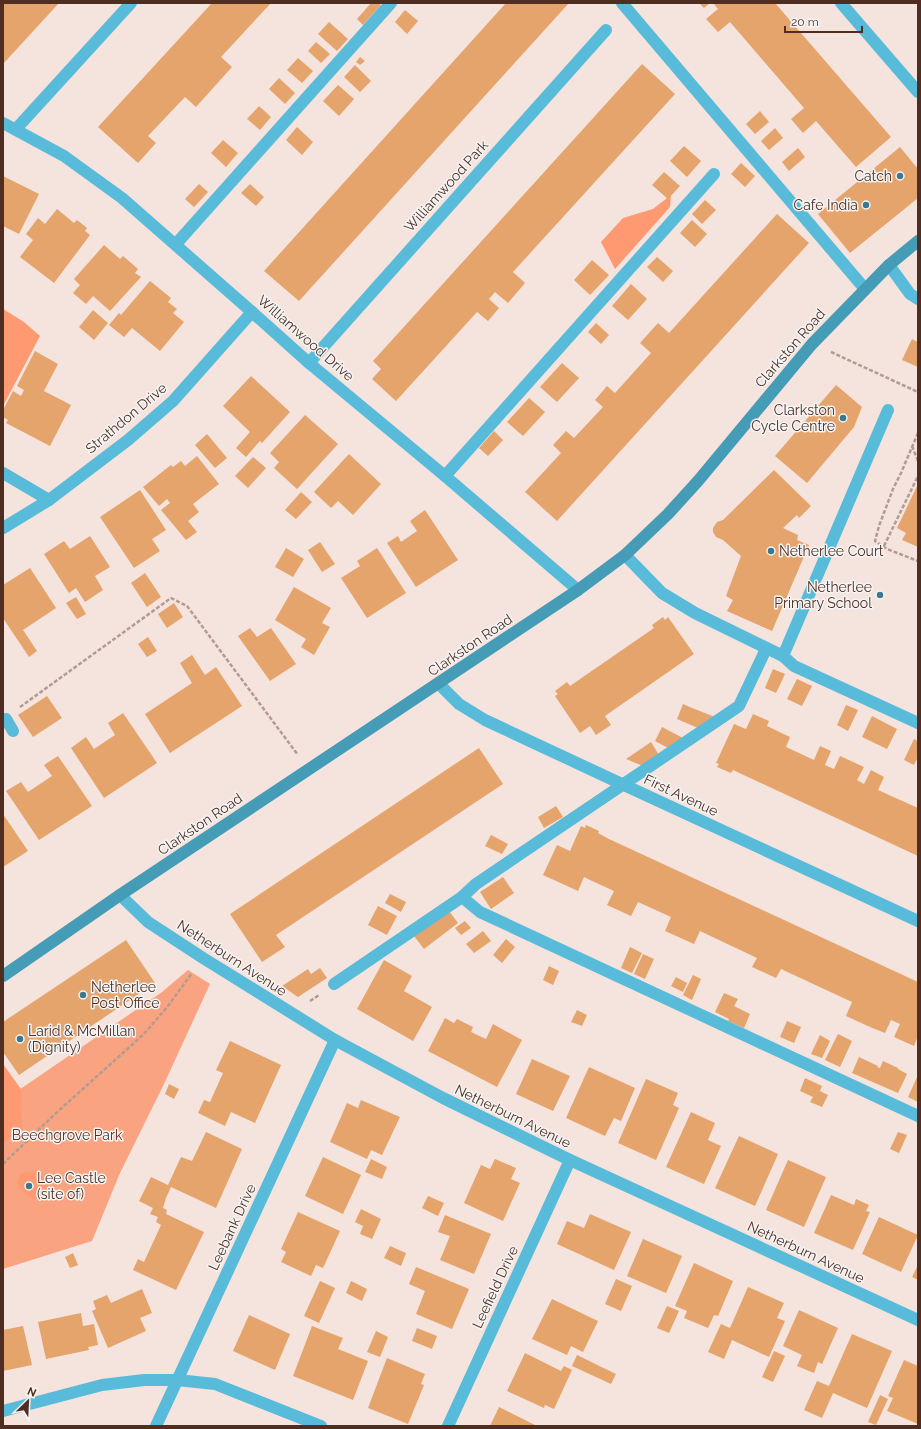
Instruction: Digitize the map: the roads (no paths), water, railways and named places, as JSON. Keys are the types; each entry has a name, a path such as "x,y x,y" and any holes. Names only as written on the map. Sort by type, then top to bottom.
{"main road":[{"name":"Clarkston Road","path":"3,976 120,894 439,684 578,590 625,555 668,514 698,481 812,344 889,264 918,241"}],"street":[{"path":"16,129 131,3"},
{"path":"176,244 391,3"},
{"path":"622,3 865,289"},
{"path":"841,3 918,92"},
{"name":"Williamwood Park","path":"309,363 606,30"},
{"name":"Williamwood Drive","path":"3,123 64,156 122,198 176,244 309,363 445,476 578,590"},
{"path":"445,476 714,174"},
{"path":"889,264 910,294 918,299"},
{"name":"Strathdon Drive","path":"3,528 49,500 128,440 173,401 252,312"},
{"path":"783,656 888,410"},
{"path":"3,473 49,500"},
{"path":"625,555 662,593 695,614 783,656 794,666 918,723"},
{"path":"334,984 462,897 476,884 739,706 766,649"},
{"name":"First Avenue","path":"439,684 459,704 485,720 918,921"},
{"path":"4,719 13,731"},
{"name":"Netherburn Avenue","path":"120,894 148,922 203,958 335,1040 443,1098 570,1160 918,1320"},
{"path":"462,897 480,912 918,1116"},
{"name":"Leebank Drive","path":"156,1426 335,1040"},
{"name":"Leefield Drive","path":"448,1426 570,1160"},
{"path":"3,1411 102,1385 144,1380 177,1380 215,1384 321,1426"}],"place":[{"name":"Catch","path":"900,176"},
{"name":"Cafe India","path":"866,205"},
{"name":"Clarkston Cycle Centre","path":"843,418"},
{"name":"Netherlee Court","path":"771,551"},
{"name":"Netherlee Primary School","path":"880,595"},
{"name":"Netherlee Post Office","path":"83,995"},
{"name":"Larid & McMillan (Dignity)","path":"20,1039"},
{"name":"Lee Castle (site of)","path":"29,1186"}],"park label":[{"name":"Beechgrove Park","path":"67,1135"}]}
